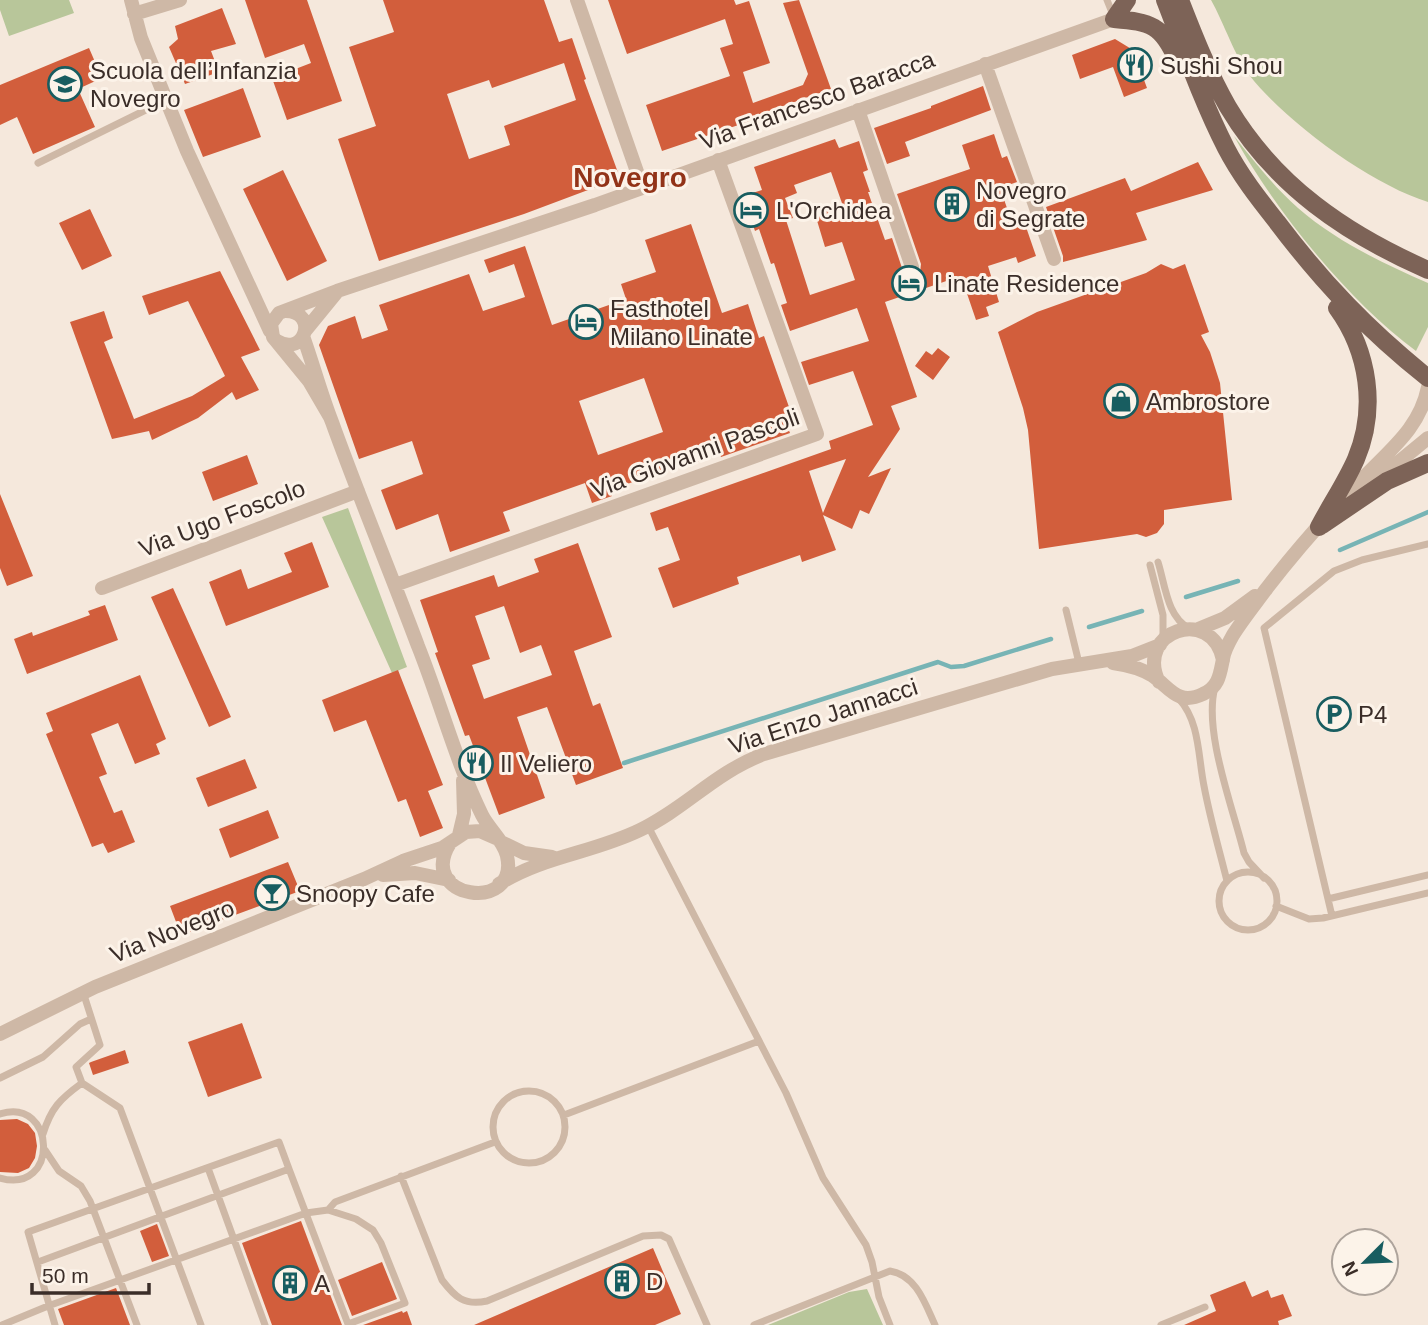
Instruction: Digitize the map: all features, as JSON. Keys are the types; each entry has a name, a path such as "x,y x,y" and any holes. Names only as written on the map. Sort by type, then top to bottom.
{"main road":[{"path":"1127,0 1114,19 1137,21 1158,30 1168,39 1198,110 1349,325 1361,353 1367,383 1367,413 1360,448 1319,527"},
{"path":"1166,0 1226,148"},
{"path":"1180,0 1223,97 1257,146 1291,185 1314,206 1346,228 1387,252 1428,270"},
{"path":"1294,245 1365,325 1428,378"},
{"path":"1387,252 1428,261"},
{"path":"1319,527 1395,476 1428,463"}],"street":[{"path":"180,0 132,7 141,38 166,100 274,338 309,380 330,417"},
{"path":"577,0 642,186"},
{"name":"Via Francesco Baracca","path":"283,312 1114,19"},
{"path":"985,64 1054,259"},
{"path":"858,110 912,267"},
{"name":"Via Giovanni Pascoli","path":"395,585 817,434 719,160"},
{"path":"238,262 263,299 283,312 295,312 305,325 304,333 330,417 478,805 508,862 499,884"},
{"path":"283,312 272,322 274,338 283,345 291,345 298,342 337,292"},
{"name":"Via Enzo Jannacci","path":"1216,684 1222,671 1223,660 1237,630 1268,587 1319,527 1409,431 1422,409 1428,387"},
{"name":"Via Enzo Jannacci","path":"1319,527 1428,439"},
{"name":"Via Ugo Foscolo","path":"102,587 358,491"},
{"name":"Via Enzo Jannacci","path":"499,884 521,871 557,857 604,846 648,826 674,811 721,775 764,754 1052,669 1140,654 1177,631 1195,629 1225,618 1268,587"},
{"path":"1195,629 1213,639 1223,660"},
{"path":"1160,682 1154,660 1161,642"},
{"name":"Via Enzo Jannacci","path":"1101,660 1137,668 1177,695"},
{"path":"1177,695 1188,698 1199,696 1216,684"},
{"path":"449,880 444,862 455,839 464,804 460,758"},
{"name":"Via Novegro","path":"0,1034 83,992 478,831 528,855 557,857"},
{"name":"Via Novegro","path":"364,879 408,873 449,880 461,891 473,894 487,892 499,884"}],"lane":[{"path":"1107,0 1114,19"},
{"path":"38,163 166,100"},
{"path":"1332,916 1264,628 1334,571 1362,560 1428,544"},
{"path":"1158,562 1173,613 1181,623 1195,629"},
{"path":"1150,565 1163,615 1161,642"},
{"path":"1066,610 1079,663"},
{"path":"1216,684 1212,707 1213,733 1244,853 1274,890 1276,906 1271,918 1262,926 1246,930 1225,919 1220,908 1219,895 1227,881 1245,872 1264,878"},
{"path":"1177,695 1195,731 1203,785 1227,881"},
{"path":"648,826 759,1041 823,1178 866,1245 879,1297 890,1325"},
{"path":"1328,899 1428,875"},
{"path":"1276,906 1309,919 1428,893"},
{"path":"83,992 100,1045 76,1067 82,1083 120,1108 201,1325"},
{"path":"0,1078 43,1057 80,1024 91,1019"},
{"path":"564,1115 759,1041"},
{"path":"0,1178 15,1181 35,1171 45,1150 43,1134 48,1115 82,1083"},
{"path":"527,1090 550,1097 564,1115 566,1128 563,1140 548,1159 524,1164 512,1160 495,1142 493,1118 505,1098 516,1093 527,1090"},
{"path":"0,1115 17,1113 28,1117 37,1124 43,1134"},
{"path":"2,1325 48,1306 306,1213 328,1210 356,1219 373,1230 381,1243 405,1303 348,1324 306,1213 289,1169 279,1142 29,1232 48,1306 55,1325"},
{"path":"328,1210 335,1202 495,1142"},
{"path":"45,1150 59,1171 81,1186 105,1237 137,1325"},
{"path":"208,1168 265,1325"},
{"path":"38,1262 289,1169"},
{"path":"401,1176 442,1280 463,1300 475,1303 487,1301 643,1236 661,1235 669,1239 707,1325"},
{"path":"754,1325 890,1271 900,1273 915,1285 935,1325"},
{"path":"1161,1325 1205,1307"}],"green space":[{"path":"0,0 69,0 74,13 9,36 0,10"},
{"path":"1211,0 1428,0 1428,202 1406,194 1357,167 1286,113 1250,76 1234,50"},
{"path":"1234,136 1264,174 1313,220 1360,250 1428,283 1428,327 1416,351 1364,307 1314,252 1270,193"},
{"path":"348,508 407,667 392,673 322,517"},
{"path":"867,1289 883,1325 768,1325 849,1292"}],"building":[{"path":"245,0 307,0 342,101 287,120 272,78 311,63 304,44 265,58"},
{"path":"383,0 544,0 559,42 572,38 586,79 584,80 620,178 524,214 379,261 338,139 376,126 349,47 394,32","holes":["564,63 576,100 504,126 510,145 469,159 447,94 489,80 492,88"]},
{"path":"608,0 734,0 736,5 749,1 770,63 743,72 753,103 803,85 808,74 783,3 799,0 831,89 758,115 759,118 662,151 646,105 730,76 720,48 733,44 725,19 627,54"},
{"path":"222,8 236,44 211,51 219,72 185,84 169,47 178,39 175,26"},
{"path":"1115,39 1133,50 1147,88 1124,97 1113,67 1080,79 1072,55"},
{"path":"89,48 102,78 78,89 95,127 33,154 17,117 0,125 0,85"},
{"path":"983,86 991,110 905,142 910,156 887,164 874,128"},
{"path":"243,88 261,137 203,157 184,110"},
{"path":"994,134 1002,158 1007,156 1017,182 1000,188 1014,228 1025,224 1036,256 1018,263 1016,257 988,266 999,302 986,307 989,316 976,320 961,276 885,302 917,397 891,406 900,429 868,477 891,468 869,514 860,510 852,529 823,515 836,550 802,562 800,555 737,577 739,584 673,608 658,568 680,560 668,527 656,531 650,513 831,449 829,441 873,425 853,371 809,385 801,362 869,341 857,308 790,331 781,305 787,303 774,263 771,264 759,229 755,231 743,196 762,190 754,167 835,139 839,148 859,141 868,170 863,172 868,192 885,240 892,238 903,271 914,276 920,273 921,264 897,194 970,169 962,145","holes":["831,172 843,206 815,214 825,247 842,242 855,280 810,295 786,220 793,218 785,198 797,193 794,185","846,459 823,513 809,471"]},
{"path":"1198,162 1213,190 1136,213 1147,240 1063,262 1046,207 1125,178 1131,191"},
{"path":"283,170 327,261 287,281 243,189"},
{"path":"90,209 112,256 82,270 59,223"},
{"path":"691,224 722,313 748,304 759,338 764,336 795,424 787,426 790,433 721,457 720,454 691,464 690,462 610,490 612,496 592,503 585,483 503,512 510,531 450,552 438,514 396,530 381,490 423,474 412,441 359,459 319,345 328,326 355,316 362,339 388,330 379,305 469,274 483,311 525,297 514,264 489,273 484,260 525,246 552,325 626,299 621,284 656,272 645,240","holes":["644,378 663,432 598,455 579,401"]},
{"name":"Ambrostore","path":"1161,264 1173,269 1185,264 1209,332 1201,335 1210,352 1220,383 1232,500 1164,510 1164,524 1157,533 1146,537 1137,534 1039,549 1028,430 998,332 1037,312 1146,273"},
{"path":"220,271 260,350 241,357 259,390 236,400 232,392 198,418 152,440 149,431 112,439 70,322 104,311 113,338 104,342 134,419 192,396 225,376 188,301 149,315 142,296"},
{"path":"938,348 950,357 933,380 915,366 926,351 932,355"},
{"path":"247,455 258,484 213,501 202,472"},
{"path":"0,494 33,576 7,586 0,568"},
{"path":"312,542 329,587 226,626 209,582 241,569 248,589 292,572 284,553"},
{"path":"578,543 612,637 574,651 593,706 600,703 623,768 576,785 547,707 517,717 545,798 499,815 469,735 465,736 435,653 438,652 420,600 494,575 498,587 539,572 534,559","holes":["504,606 520,653 541,645 552,675 484,699 472,665 490,659 475,616"]},
{"path":"173,588 231,717 209,727 151,597"},
{"path":"105,605 118,640 27,674 14,639 32,632 33,636 90,615 88,611"},
{"path":"398,670 443,785 428,791 443,828 420,837 406,799 398,802 366,720 334,732 322,700"},
{"path":"140,675 166,739 156,744 160,754 135,764 118,723 91,734 107,774 99,777 114,813 122,810 135,842 108,853 103,843 92,847 46,734 53,731 46,713"},
{"path":"245,759 257,788 208,807 196,778"},
{"path":"268,810 279,838 230,858 219,829"},
{"path":"288,862 300,891 181,935 170,906"},
{"path":"242,1023 262,1078 208,1097 188,1042"},
{"path":"125,1050 129,1063 93,1075 89,1063"},
{"path":"17,1119 28,1124 35,1133 35,1158 29,1168 18,1173 0,1172 0,1120"},
{"name":"A","path":"301,1221 342,1325 272,1325 242,1243"},
{"path":"157,1224 169,1256 152,1262 140,1231"},
{"name":"D","path":"653,1248 681,1314 655,1325 474,1325"},
{"path":"382,1262 397,1299 352,1316 338,1280"},
{"path":"1245,1281 1252,1297 1268,1290 1271,1298 1283,1294 1292,1316 1278,1321 1279,1325 1184,1325 1216,1311 1210,1295"},
{"path":"116,1288 130,1325 64,1325 58,1309"},
{"path":"407,1311 412,1325 363,1325"}],"waterway":[{"path":"1340,550 1428,512"},
{"path":"1186,597 1238,581"},
{"path":"1089,627 1142,611"},
{"path":"624,763 938,662 951,667 964,666 1051,639"}],"place":[{"name":"Sushi Shou","path":"1135,65"},
{"name":"Scuola dell’Infanzia Novegro","path":"65,84"},
{"name":"Novegro di Segrate","path":"952,204"},
{"name":"L'Orchidea","path":"751,210"},
{"name":"Linate Residence","path":"909,283"},
{"name":"Fasthotel Milano Linate","path":"586,322"},
{"name":"Ambrostore","path":"1121,401"},
{"name":"P4","path":"1334,714"},
{"name":"Il Veliero","path":"476,763"},
{"name":"Snoopy Cafe","path":"272,893"},
{"name":"D","path":"622,1281"},
{"name":"A","path":"290,1283"}],"district":[{"name":"Novegro","path":"630,177"}]}
